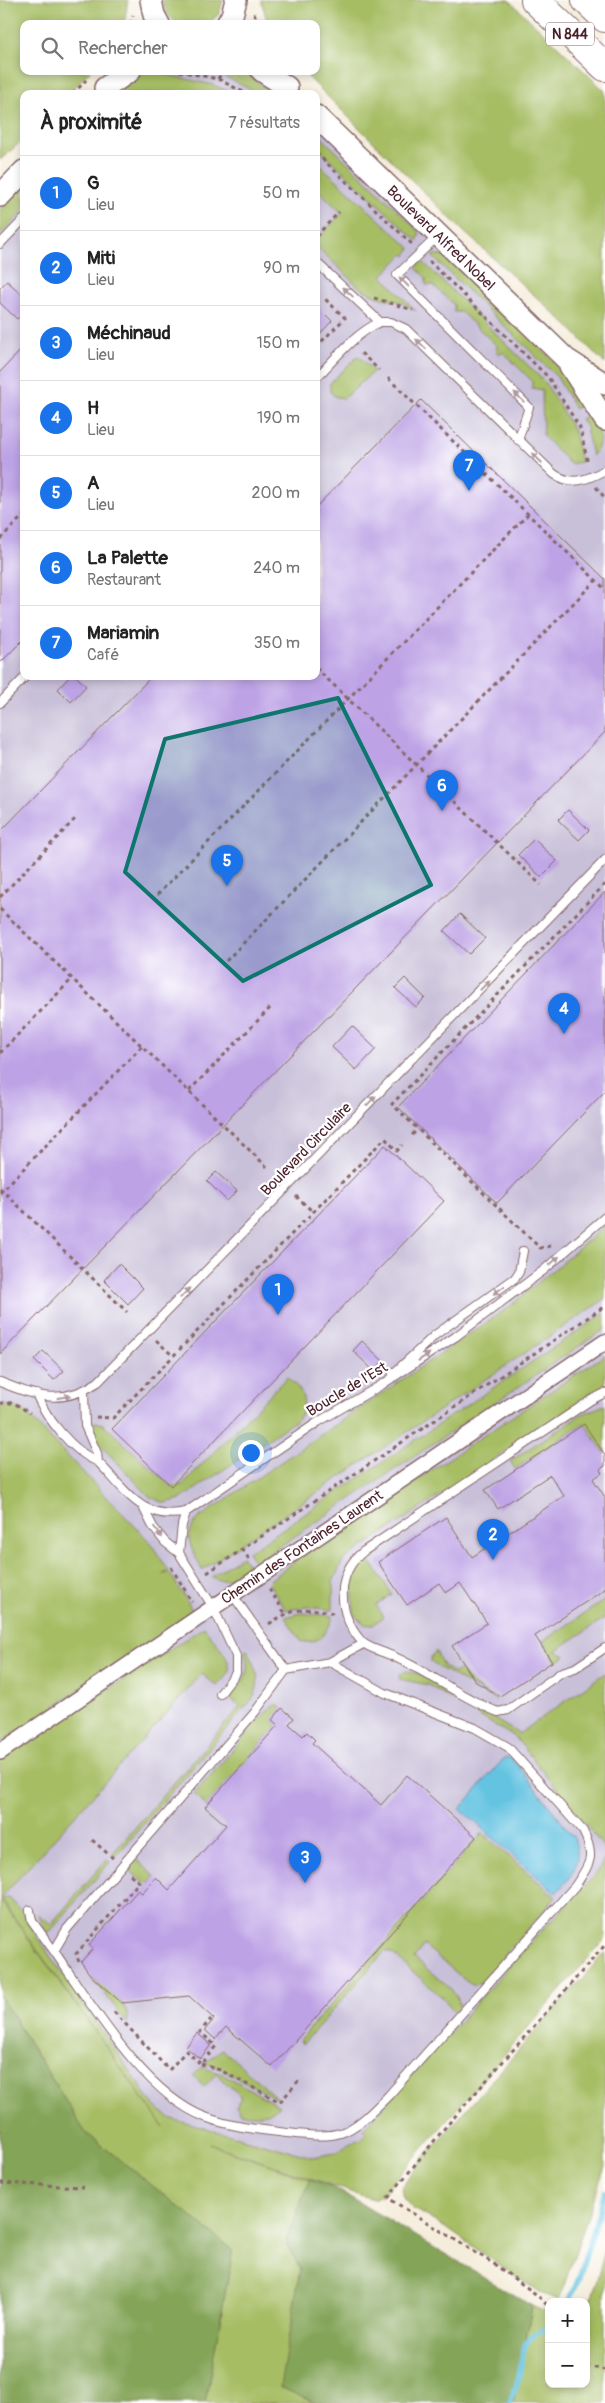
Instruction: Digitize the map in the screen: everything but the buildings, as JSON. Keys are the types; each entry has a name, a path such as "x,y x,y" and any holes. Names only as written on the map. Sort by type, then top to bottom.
{"highway":[{"name":"N 844","path":"535,0 605,68"},
{"name":"N 844","path":"586,0 605,18"}],"main road":[{"path":"229,20 236,1"},
{"path":"236,1 245,20"},
{"path":"106,84 123,75"},
{"path":"269,75 286,84"},
{"name":"Boulevard Alfred Nobel","path":"320,120 566,359 605,384"},
{"path":"0,196 20,175"},
{"name":"Boulevard Alfred Nobel","path":"566,359 605,420"}],"street":[{"name":"Chemin des Fontaines Laurent","path":"0,1752 605,1342"}],"lane":[{"path":"0,244 20,223"},
{"path":"439,235 397,275 529,407 518,440"},
{"path":"320,266 380,322"},
{"path":"320,374 350,342 368,328 380,322 391,322 406,329 518,440 560,478 578,482 605,470"},
{"path":"0,703 22,680"},
{"name":"Boulevard Circulaire","path":"0,1382 36,1394 64,1398 84,1391 103,1377 605,860"},
{"name":"Boucle de l'Est","path":"36,1394 41,1407 55,1427 89,1458 98,1462 142,1507 158,1514 172,1515 186,1512 318,1422 383,1384 455,1337 544,1270 605,1217"},
{"path":"383,1384 435,1335 515,1278 522,1263 523,1251"},
{"name":"Boucle de l'Est","path":"84,1391 85,1426 97,1453 98,1462"},
{"path":"605,1393 591,1400 354,1558 343,1580 342,1594 346,1619 363,1644 409,1663 498,1712 508,1710 562,1672 575,1668 605,1648"},
{"path":"142,1507 154,1528 165,1542 179,1553 213,1608 236,1656 237,1665 232,1680 220,1694"},
{"path":"179,1553 186,1512"},
{"path":"231,1594 286,1670"},
{"path":"54,1950 67,1929 255,1712 286,1670 330,1662 363,1644"},
{"path":"30,1910 32,1921 117,2040 156,2084 178,2102 203,2116 238,2127 322,2137 346,2133 363,2122 575,1886 588,1867 592,1856 590,1845 583,1831 508,1747 475,1728 385,1693 330,1662"}],"path":[{"path":"198,75 218,79 239,90"},
{"path":"218,79 220,75"},
{"path":"320,158 548,377 580,428 587,463 597,490 605,498"},
{"path":"320,231 339,212"},
{"path":"320,343 344,318 331,301 324,298"},
{"path":"335,328 342,335"},
{"path":"361,353 379,370"},
{"path":"388,378 605,589"},
{"path":"157,895 528,514"},
{"path":"0,539 20,519"},
{"path":"226,961 596,580"},
{"path":"320,672 540,885"},
{"path":"0,897 77,817"},
{"path":"555,1244 540,1248 392,1104 605,884"},
{"path":"0,909 267,1167"},
{"path":"0,1053 72,979"},
{"path":"189,1091 272,1006"},
{"path":"127,1312 1,1190 142,1046"},
{"path":"412,1135 418,1129"},
{"path":"90,1417 113,1418 385,1138 397,1151 402,1145"},
{"path":"296,1195 313,1212"},
{"path":"204,1575 605,1306"},
{"path":"155,1339 173,1356"},
{"path":"242,1549 253,1565"},
{"path":"266,1585 285,1613 312,1610 334,1613"},
{"path":"92,1840 113,1859"},
{"path":"79,1963 76,1954 139,1882 126,1870"},
{"path":"545,2303 494,2264 388,2198 443,2130 605,1945"},
{"path":"111,2009 169,2070 186,2051 201,2064 220,2070 280,2102 301,2078"},
{"path":"201,2064 216,2046 200,2032 211,2019"},
{"path":"0,2183 83,2187"},
{"path":"590,2367 605,2370"}],"highlighted area":[{"path":"338,698 431,885 243,981 125,872 165,739"}],"shaded area":[{"path":"126,75 265,75 288,90 105,90"},
{"path":"320,120 605,420 605,1866 333,2187 164,2128 0,1899 45,1849 0,1803 0,196 20,176 20,680 320,680"}],"green space":[{"path":"0,0 128,0 125,20 20,20 20,75 86,75 72,90 20,90 20,142 0,160"},
{"path":"162,0 223,0 219,14 212,20 173,20 167,14"},
{"path":"261,0 509,0 605,91 605,364 568,326 461,229 307,76 320,75 320,20 267,20"},
{"path":"137,75 168,75 213,85 225,90 120,90"},
{"path":"226,75 250,75 267,90 250,90 225,77"},
{"path":"320,136 417,229 420,234 417,241 320,150"},
{"path":"320,165 410,248 406,256 403,254 382,276 416,311 401,302 378,297 360,288 320,250 320,236 342,213 320,192"},
{"path":"20,189 20,214 0,235 0,209"},
{"path":"434,254 447,257 552,359 587,402 575,409 557,377 432,256"},
{"path":"422,261 545,382 574,431 581,462 570,464 543,436 542,390 532,388 532,381 504,353 497,353 497,346 461,312 454,312 454,305 433,285 426,285 426,278 416,268"},
{"path":"358,356 374,371 344,398 336,397 330,392 330,383"},
{"path":"593,412 599,428 600,440 592,456 586,427 581,419"},
{"path":"605,1226 605,1299 202,1570 190,1543 191,1530 194,1523 200,1517 509,1307"},
{"path":"605,1313 605,1329 255,1563 248,1552"},
{"path":"605,1355 605,1386 343,1560 333,1582 333,1610 307,1607 286,1610 269,1584 270,1580 305,1554"},
{"path":"287,1377 297,1386 304,1401 299,1418 181,1499 165,1503 150,1497 102,1447 90,1430 95,1422 103,1424 171,1486 182,1485"},
{"path":"8,1405 22,1410 30,1417 149,1541 169,1571 163,1574 170,1573 194,1613 141,1652 132,1654 0,1743 0,1407"},
{"path":"605,1405 605,1454 584,1423 515,1469 510,1461 582,1414"},
{"path":"242,1556 250,1567 236,1576 227,1579 222,1580 211,1577"},
{"path":"368,1558 392,1594 376,1605 384,1617 373,1624 366,1625 355,1616 353,1593 355,1576 358,1569"},
{"path":"605,1600 605,1618 555,1651 566,1656 556,1662 543,1641"},
{"path":"301,1613 333,1616 329,1627 322,1636 312,1642 307,1642 301,1641 285,1617"},
{"path":"204,1627 227,1659 229,1669 226,1676 217,1686 202,1674 0,1899 0,1759"},
{"path":"247,1650 257,1672 254,1697 115,1857 112,1854 240,1707 230,1698 239,1687 247,1671 244,1652"},
{"path":"436,1651 443,1666 454,1673 459,1670 476,1687 496,1700 431,1662 431,1657"},
{"path":"406,1671 419,1674 519,1734 605,1673 605,1854 602,1845 516,1738 428,1685 399,1679 400,1675"},
{"path":"277,1704 282,1708 272,1720 278,1725 206,1806 194,1794 269,1709"},
{"path":"482,1833 556,1897 482,1981 476,1985 467,1982 424,1945 414,1958 452,1990 458,1999 460,2007 455,2012 444,1999 394,1955 385,1951 303,2044 299,2041"},
{"path":"605,1858 605,1939 382,2195 374,2199 363,2196 210,2144 310,2179 286,2240 300,2270 281,2387 315,2403 205,2403 233,2250 85,2132 0,1996 0,1899 164,2128 1,1899 9,1898 21,1910 37,1937 154,2106 170,2118 182,2122 312,2157 336,2153 357,2139 359,2140 366,2133 363,2130 526,1947 597,1873"},
{"path":"107,1859 110,1862 47,1935 38,1914 51,1924"},
{"path":"136,1859 155,1876 147,1885 128,1869"},
{"path":"605,1952 605,2166 560,2298 554,2298 540,2293 449,2230 412,2208 403,2198 401,2189 414,2169"},
{"path":"92,1977 122,2003 127,2016 127,2023"},
{"path":"0,1996 85,2132 233,2250 205,2403 0,2403"},
{"path":"222,2049 279,2100 220,2068 205,2063"},
{"path":"202,2067 225,2075 279,2106 261,2114 250,2115 240,2113 236,2106 242,2097 216,2074 204,2087 193,2076"},
{"path":"310,2179 333,2187 532,2306 514,2403 315,2403 280,2387 300,2270 286,2240"},
{"path":"605,2250 605,2403 514,2403 532,2306 545,2312 545,2388 590,2388 590,2304"}],"water":[{"path":"505,1757 511,1759 519,1767 574,1838 577,1854 574,1868 567,1881 556,1893 460,1809"}],"waterway":[{"path":"571,2298 580,2275 605,2192"},
{"path":"510,2403 518,2381 524,2348 532,2337 545,2329"}],"place":[{"name":"Mariamin","path":"469,491"},
{"name":"La Palette","path":"442,811"},
{"name":"A","path":"227,886"},
{"name":"H","path":"564,1034"},
{"name":"G","path":"278,1315"},
{"name":"Miti","path":"493,1560"},
{"name":"Méchinaud","path":"305,1883"}]}
